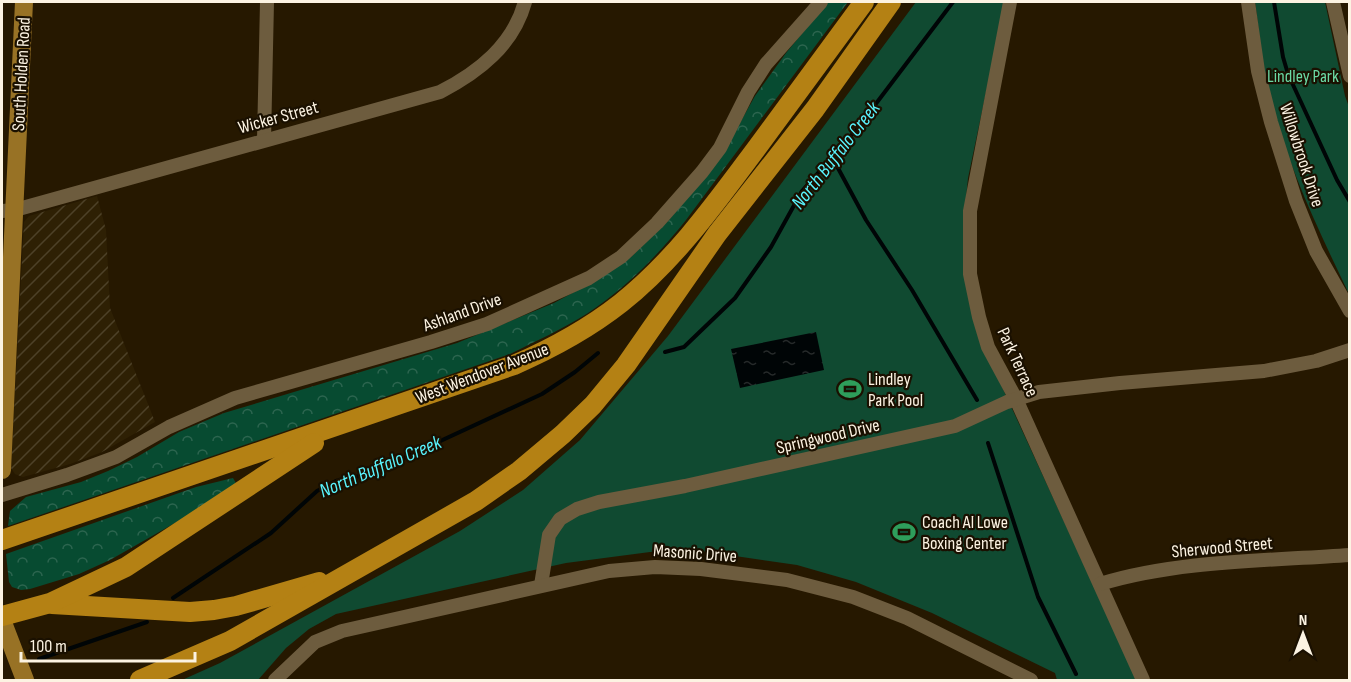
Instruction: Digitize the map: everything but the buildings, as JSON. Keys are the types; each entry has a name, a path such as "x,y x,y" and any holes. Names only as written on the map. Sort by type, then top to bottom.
{"highway":[{"name":"West Wendover Avenue","path":"2,540 514,365 573,337 622,302 649,279 677,250 716,203 864,2"},
{"path":"141,681 230,641 476,501 519,471 564,434 593,405 626,365 717,234 815,110 891,2"},
{"path":"2,616 50,603 126,567 345,424"},
{"path":"50,603 190,612 214,610 236,606 346,574"}],"main road":[{"name":"South Holden Road","path":"2,470 8,211 24,2"},
{"path":"2,621 25,681"}],"street":[{"path":"264,140 267,2"},
{"name":"Wicker Street","path":"8,211 440,92 463,80 497,53 517,21 525,2"},
{"name":"Ashland Drive","path":"2,495 116,457 169,427 235,398 487,324 589,278 621,257 657,223 702,172 720,148 748,92 766,64 821,2"},
{"name":"Park Terrace","path":"1010,2 970,211 969,252 972,285 988,347 1016,399 1143,681"},
{"name":"Willowbrook Drive","path":"1248,2 1270,122 1296,201 1316,250 1350,311"},
{"path":"1334,7 1350,12"},
{"path":"1334,7 1350,76"},
{"name":"Springwood Drive","path":"541,585 549,535 560,519 577,509 599,502 685,486 955,426 1016,399 1039,392 1264,371 1316,361 1350,350"},
{"name":"Sherwood Street","path":"1100,584 1128,576 1181,567 1350,555"},
{"name":"Masonic Drive","path":"274,681 315,642 342,631 609,571 655,567 701,569 787,580 853,597 908,618 1031,681"}],"shaded area":[{"path":"97,196 106,230 110,308 155,422 102,452 23,477 15,474 11,468 24,222 29,216"}],"green space":[{"path":"828,2 848,2 686,220 641,270 588,313 510,354 8,526 10,511 26,497 81,482 108,471 179,432 224,413 457,343 554,303 600,278 632,256 669,220 723,153 755,96 786,53"},
{"path":"916,2 1005,2 968,178 963,229 965,273 986,352 1137,680 1057,680 1055,673 932,613 856,582 797,565 701,551 650,552 566,563 336,614 309,629 286,648 258,680 182,680 220,663 460,531 523,490 580,440 668,336"},
{"name":"Lindley Park","path":"1255,2 1325,2 1349,107 1349,294 1313,217 1282,138 1265,74"},
{"path":"233,478 238,487 110,560 79,574 30,589 21,590 12,587 9,582 6,554 196,487"}],"water":[{"path":"816,332 824,370 740,388 731,349"}],"waterway":[{"name":"North Buffalo Creek","path":"665,352 684,347 735,298 771,247 802,191 856,130 953,2"},
{"path":"1274,2 1288,74 1337,180 1350,202"},
{"path":"832,157 866,220 912,290 977,400"},
{"name":"North Buffalo Creek","path":"173,598 271,533 317,491 336,481 369,474 542,394 598,353"},
{"path":"988,443 1038,597 1076,674"},
{"name":"North Buffalo Creek","path":"39,659 147,622"}],"place":[{"name":"Lindley Park Pool","path":"850,389"},
{"name":"Coach Al Lowe Boxing Center","path":"904,532"}]}
